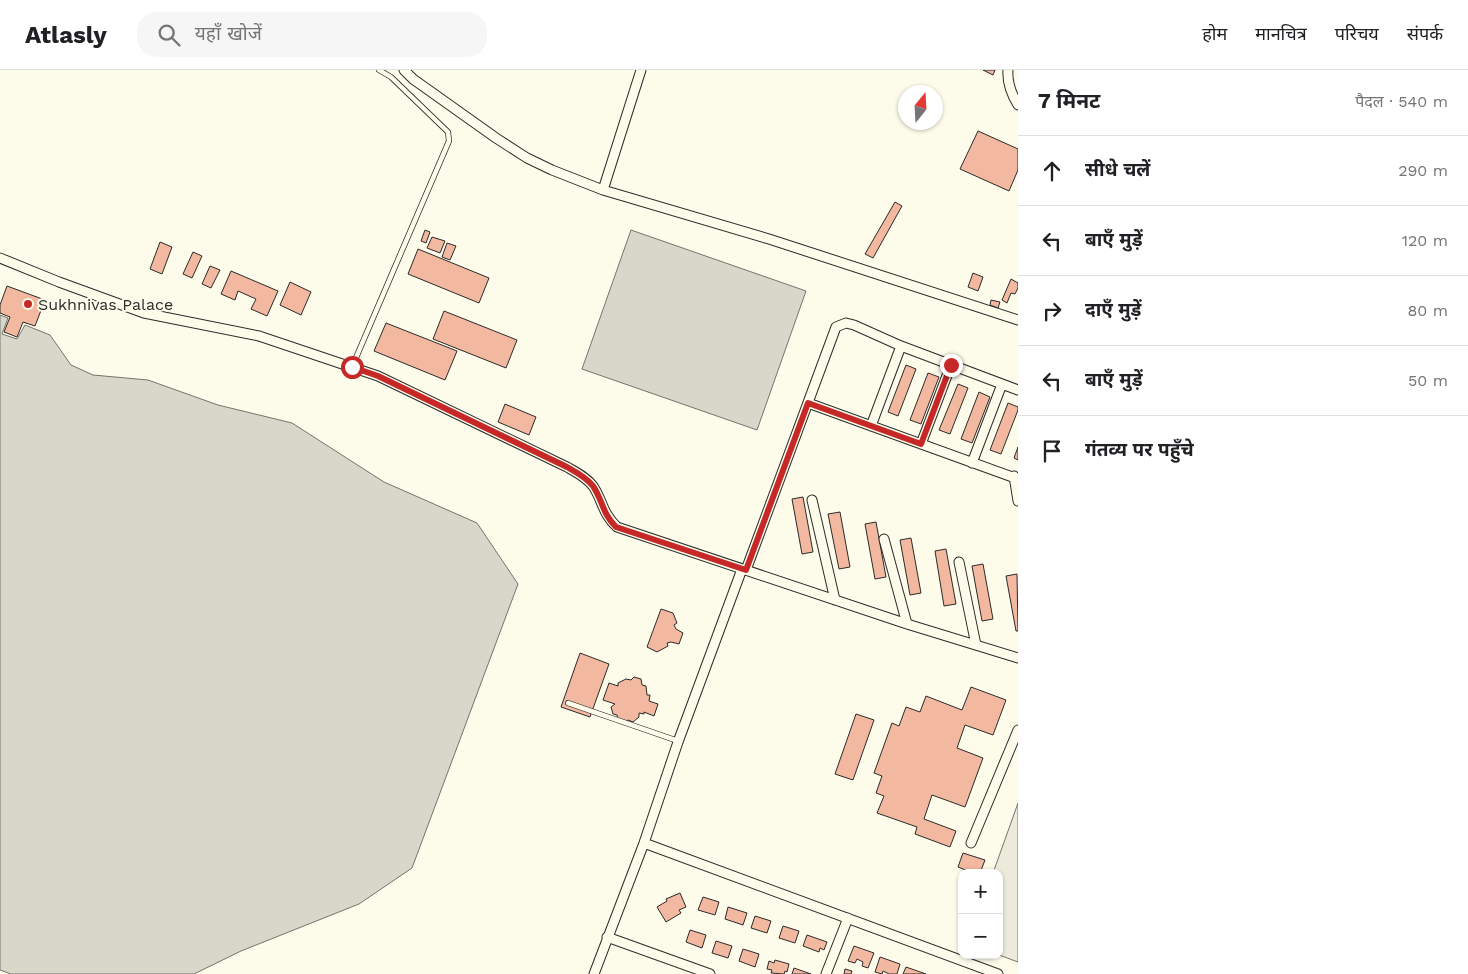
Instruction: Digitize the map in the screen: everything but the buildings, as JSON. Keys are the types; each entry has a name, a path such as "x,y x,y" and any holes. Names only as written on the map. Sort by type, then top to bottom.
{"street":[{"path":"404,70 413,79 496,138 527,158 552,170 603,190 769,239 1018,320"},
{"path":"603,190 641,70"},
{"path":"1008,70 1008,78 1018,105"},
{"path":"0,258 144,313 259,336 378,376 582,476 592,486 608,518 616,527 907,624 1018,658"},
{"path":"594,974 644,843 678,742 836,327 846,323 854,325 901,346 1018,390"},
{"path":"870,426 901,346"},
{"path":"921,444 951,365"},
{"path":"972,463 1002,384"},
{"path":"808,403 1016,478 1018,502"},
{"path":"812,500 835,600"},
{"path":"884,539 907,624"},
{"path":"959,562 976,645"},
{"path":"971,844 1018,730"},
{"path":"644,843 998,974"},
{"path":"826,974 848,918"},
{"path":"607,937 710,974"}],"lane":[{"path":"352,367 449,141 448,132 398,84 379,70"},
{"path":"568,704 678,742"}],"shaded area":[{"path":"631,230 806,291 757,430 582,369"},
{"path":"0,315 8,318 2,334 17,339 25,325 50,335 71,365 93,375 148,380 218,405 292,423 384,482 477,523 518,584 412,868 359,904 241,951 194,974 11,974 0,970"},
{"path":"1018,803 1018,962 1003,956 1003,869 994,869"}],"place":[{"name":"Sukhnivas Palace","path":"28,304"}],"route":[{"path":"352,367 378,376 582,476 592,486 608,518 616,527 746,570 808,403 921,444 951,365"}]}
